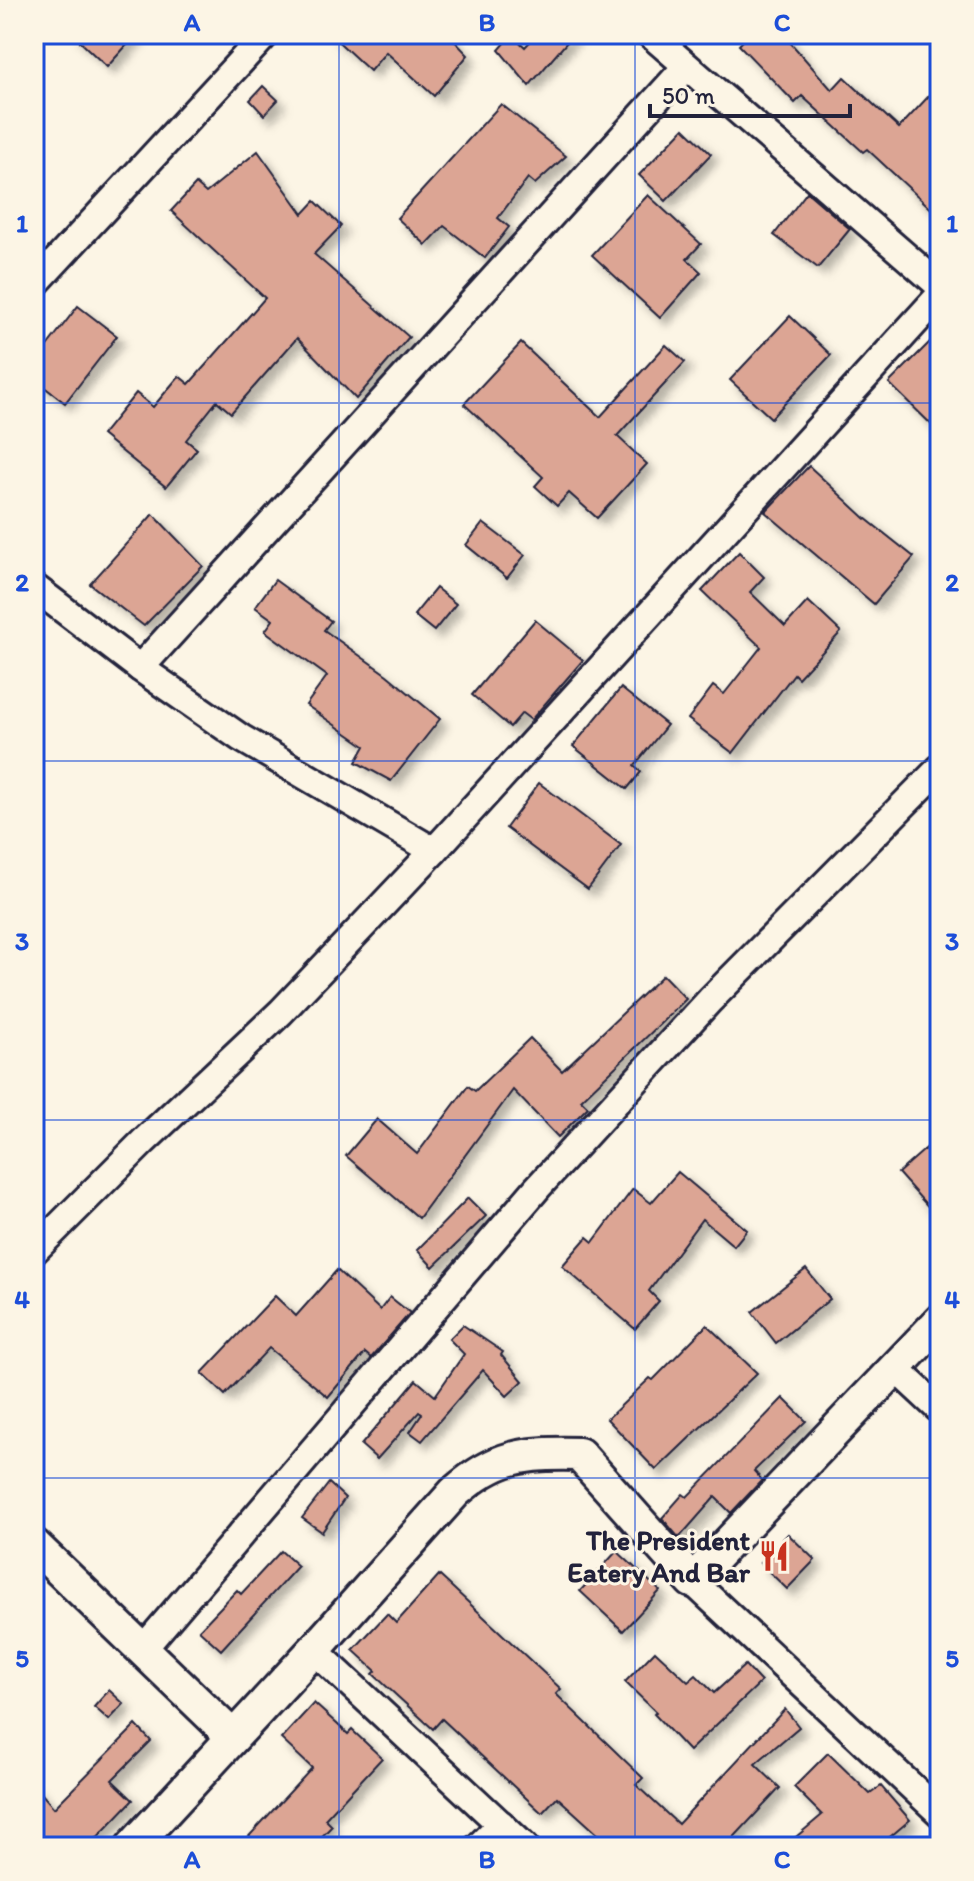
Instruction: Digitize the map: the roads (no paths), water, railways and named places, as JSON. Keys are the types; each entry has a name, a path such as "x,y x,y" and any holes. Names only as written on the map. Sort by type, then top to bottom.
{"street":[{"path":"34,285 266,34"},
{"path":"650,34 940,286"},
{"path":"140,668 686,67"},
{"path":"34,1251 144,1141 281,1012 434,851 940,295"},
{"path":"34,587 140,668 241,738 434,851"},
{"path":"142,1650 538,1187 710,1000 940,768"},
{"path":"692,1581 940,1321"},
{"path":"896,1369 940,1410"},
{"path":"132,1847 455,1492 477,1472 509,1458 536,1453 579,1454 692,1581 940,1813"},
{"path":"34,1545 233,1737"},
{"path":"314,1650 525,1847"},
{"path":"478,1847 501,1824"}],"place":[{"name":"The President Eatery And Bar","path":"774,1556"}]}
